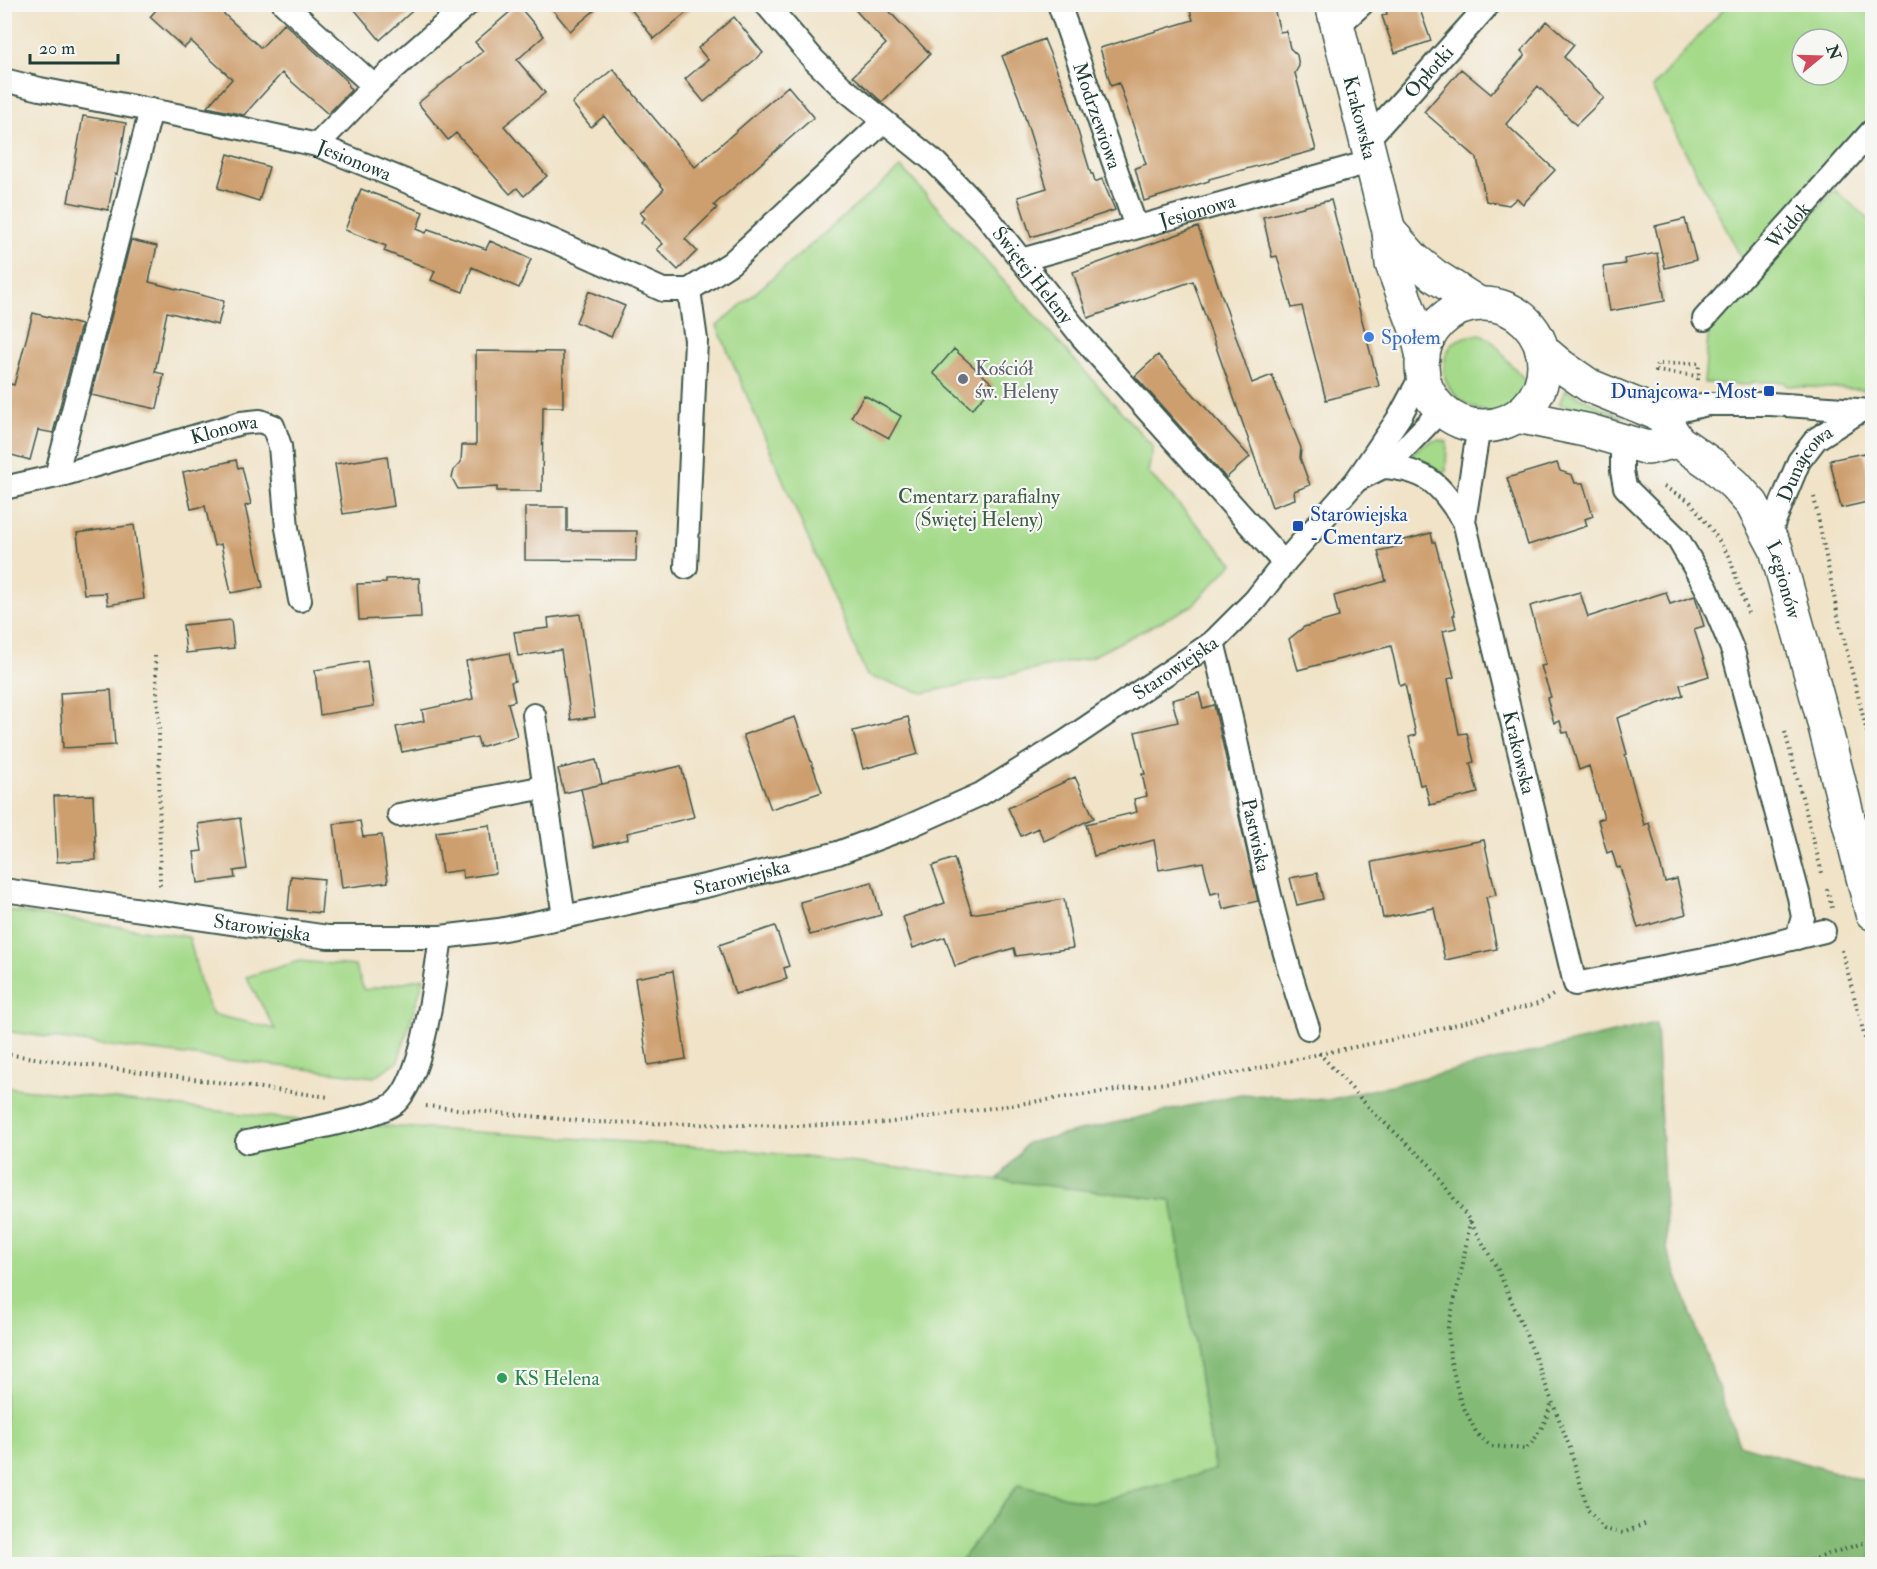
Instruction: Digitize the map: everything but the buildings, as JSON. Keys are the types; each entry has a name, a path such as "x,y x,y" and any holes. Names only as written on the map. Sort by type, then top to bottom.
{"main road":[{"name":"Krakowska","path":"1335,15 1389,231 1392,264 1417,332 1423,365"},
{"name":"Krakowska","path":"1389,231 1414,260 1479,304"},
{"path":"1479,304 1512,311 1536,334 1542,350 1544,369 1540,387 1531,403 1517,416 1500,424 1479,426 1463,423 1441,410 1427,390 1423,365 1427,341 1448,315 1463,308 1479,304"},
{"path":"1517,416 1580,429 1648,448 1669,428 1590,387 1542,350"},
{"name":"Legionów","path":"1669,428 1735,484 1752,504 1776,549 1821,711 1872,913"}],"street":[{"path":"284,4 374,86"},
{"path":"317,146 374,86 468,4"},
{"name":"Świętej Heleny","path":"766,4 814,60 883,122 936,163 985,214 1082,337 1284,563"},
{"name":"Modrzewiowa","path":"1059,4 1137,227"},
{"path":"1335,15 1362,4"},
{"name":"Opłotki","path":"1370,150 1489,4"},
{"name":"Jesionowa","path":"4,80 213,122 317,146 554,240 663,290 689,290"},
{"path":"56,476 151,110"},
{"path":"686,567 696,339 689,290 731,263 883,122"},
{"name":"Widok","path":"1704,319 1872,131"},
{"name":"Jesionowa","path":"1021,260 1137,227 1370,150"},
{"name":"Starowiejska","path":"4,890 328,937 441,937 500,930 564,917 714,884 838,853 905,828 990,788 1065,742 1212,642 1254,600 1356,481 1400,416 1423,365"},
{"name":"Dunajcowa","path":"1669,428 1707,404 1771,404 1866,411"},
{"name":"Starowiejska","path":"1356,481 1393,460 1441,410"},
{"name":"Dunajcowa","path":"1769,534 1798,461 1816,439 1866,411"},
{"name":"Klonowa","path":"4,488 56,476 241,423 260,421 273,426 280,446 287,528 300,600"},
{"name":"Krakowska","path":"1479,426 1464,520 1575,984"},
{"path":"1622,442 1622,471 1625,487 1678,539 1707,589 1733,651 1799,897 1803,917 1797,938"},
{"name":"Krakowska","path":"1383,467 1402,468 1420,473 1439,486 1464,520"},
{"name":"Pastwiska","path":"1212,642 1227,696 1263,871 1287,966 1308,1028"},
{"path":"534,714 564,917"},
{"path":"399,815 545,788"},
{"path":"1575,984 1725,955 1824,931"},
{"path":"247,1142 376,1114 396,1103 410,1083 419,1056 441,937"}],"path":[{"path":"1699,363 1698,376 1656,370 1657,364 1699,363"},
{"path":"1813,491 1838,616 1872,752"},
{"path":"155,656 159,728 160,913"},
{"path":"1842,950 1872,1065"},
{"path":"396,1103 592,1122 796,1126 886,1123 1242,1072 1405,1037 1538,1004 1575,984"},
{"path":"1308,1028 1319,1054 1359,1097 1430,1165 1470,1221 1498,1270 1552,1401 1570,1448 1588,1510 1604,1529 1623,1533 1647,1523"},
{"path":"4,1054 337,1098"},
{"path":"1470,1221 1448,1328 1450,1358 1460,1400 1477,1434 1491,1446 1526,1449 1536,1439 1552,1401"},
{"path":"1799,1564 1872,1540"}],"green space":[{"path":"1727,5 1872,5 1872,115 1743,261 1652,88"},
{"name":"Cmentarz parafialny (Świętej Heleny)","path":"901,167 1153,447 1148,472 1233,563 1192,606 1089,658 924,693 867,676 717,326"},
{"path":"1835,190 1872,222 1872,390 1787,386 1785,382 1753,382 1748,385 1704,383 1709,325"},
{"path":"1480,334 1495,344 1524,380 1523,395 1512,407 1503,412 1489,413 1474,408 1460,400 1447,383 1444,363 1453,344 1463,338"},
{"path":"1565,390 1624,418 1559,404"},
{"path":"1431,441 1447,442 1446,472 1441,473 1430,466 1413,461 1412,452"},
{"path":"5,910 189,937 201,985 212,1014 275,1029 246,977 299,961 355,966 364,990 424,978 398,1061 374,1077 110,1046 5,1031"},
{"path":"1656,1023 1667,1249 1739,1444 1872,1483 1872,1564 958,1564 1018,1485 1091,1503 1215,1470 1171,1200 998,1180 1027,1143 1241,1094 1328,1100"},
{"path":"5,1087 306,1121 737,1149 1171,1200 1215,1471 1091,1503 1018,1485 958,1564 5,1564"}],"place":[{"name":"Społem","path":"1369,337"},
{"name":"Kościół św. Heleny","path":"963,379"},
{"name":"Dunajcowa - Most","path":"1769,391"},
{"name":"Starowiejska - Cmentarz","path":"1298,526"},
{"name":"KS Helena","path":"502,1378"}]}
